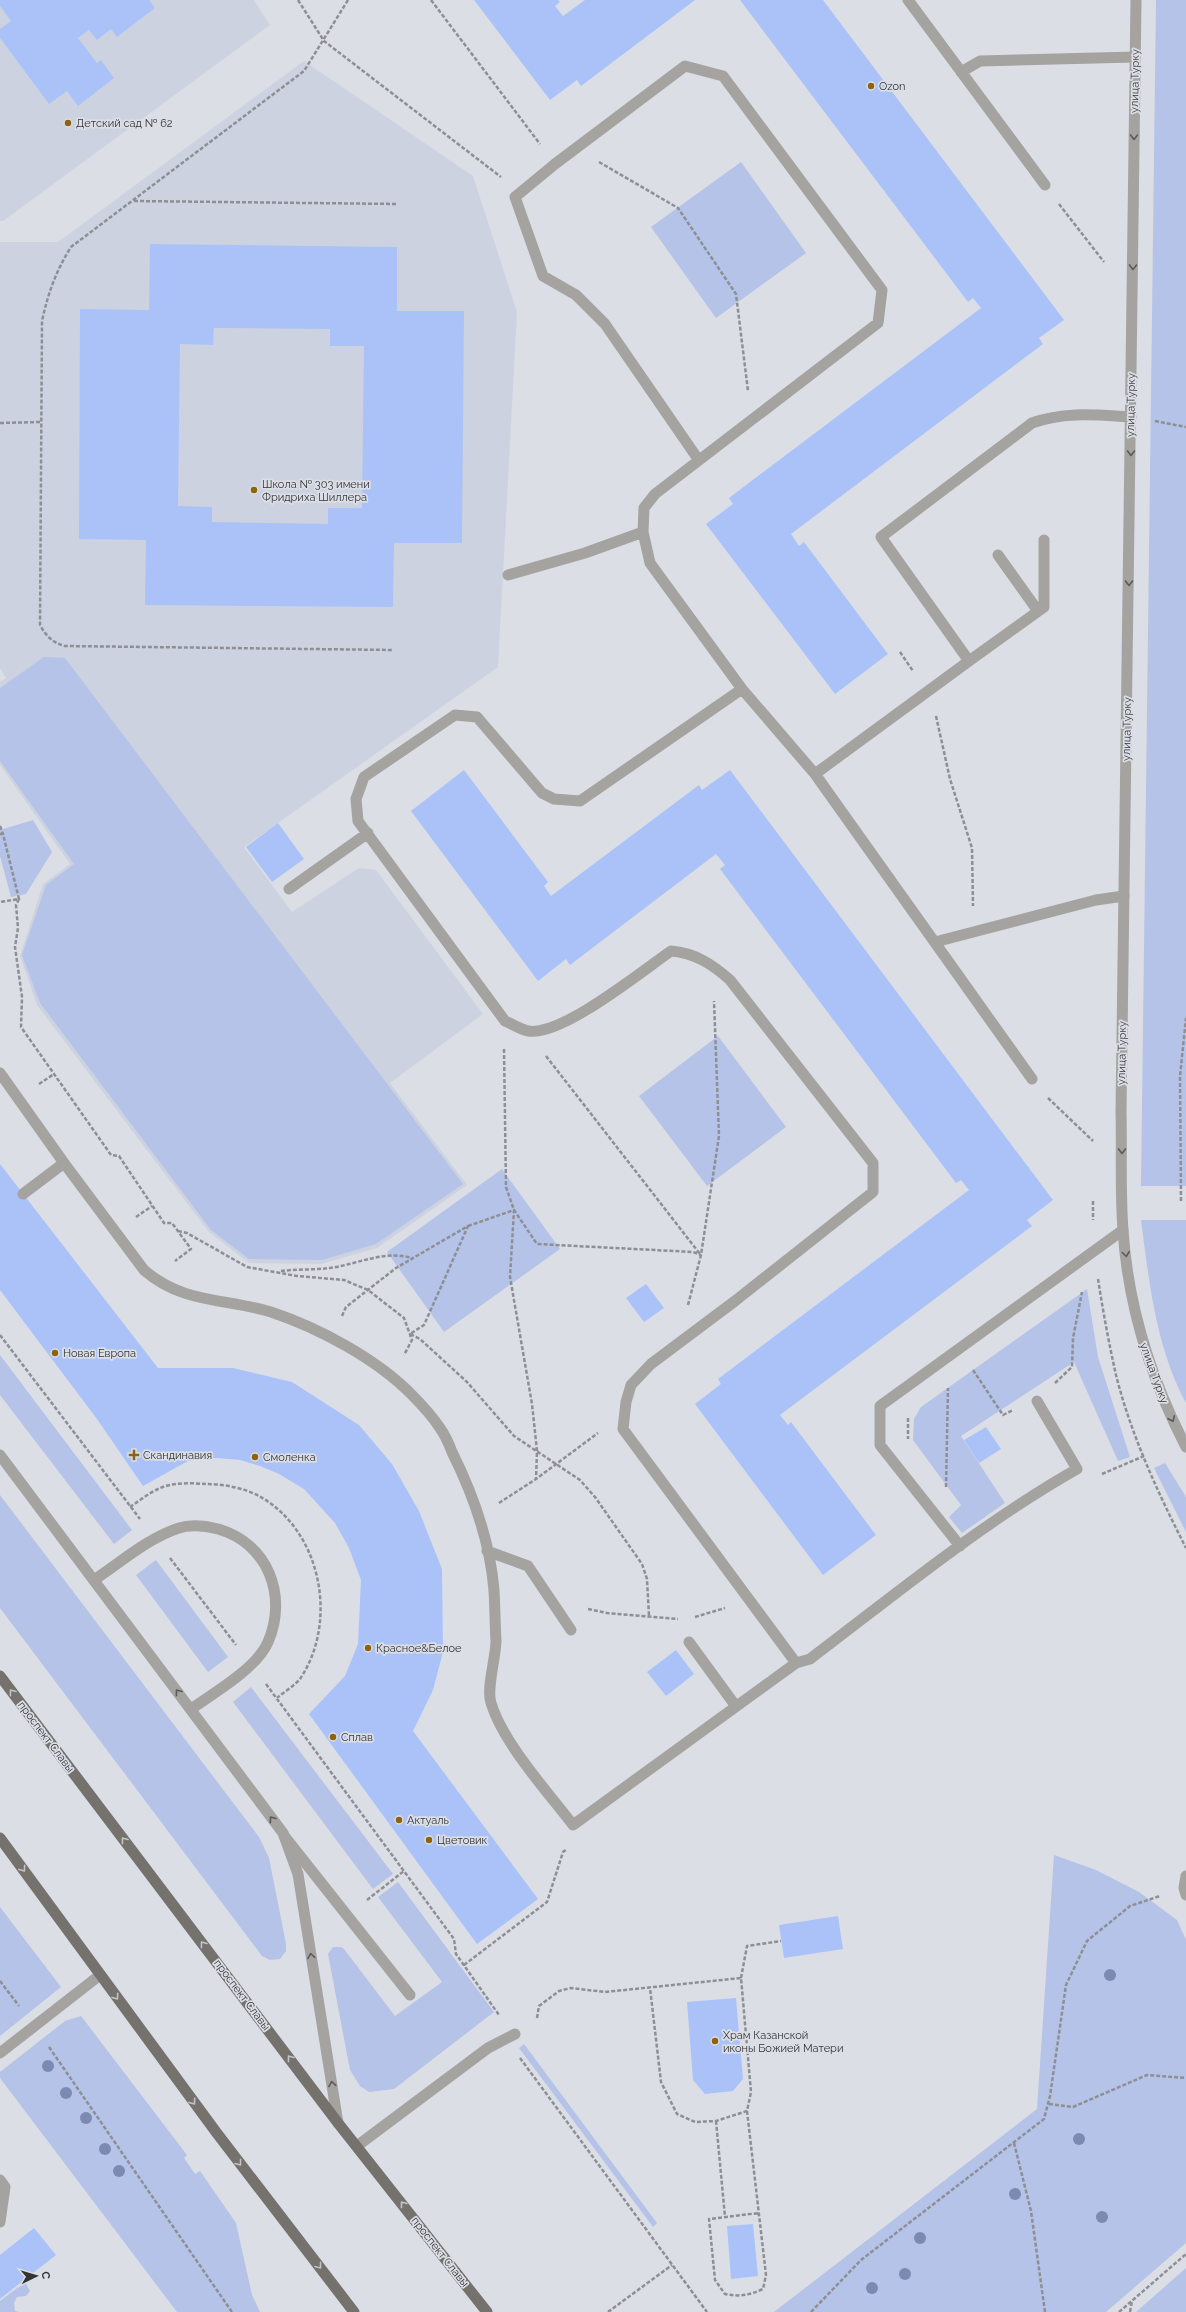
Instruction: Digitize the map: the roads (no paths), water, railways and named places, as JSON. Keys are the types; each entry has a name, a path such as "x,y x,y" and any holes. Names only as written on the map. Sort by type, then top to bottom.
{"main road":[{"name":"проспект Славы","path":"0,1676 338,2123 487,2312"},
{"path":"0,1838 216,2132 354,2312"}],"street":[{"path":"908,0 1045,185"},
{"name":"улица Турку","path":"1136,0 1121,1112 1123,1230 1133,1303 1146,1357 1183,1437 1186,1447"},
{"path":"961,72 980,61 1135,57"},
{"path":"698,459 605,324 576,295 543,276 515,197 555,164 685,66 723,76 882,290 878,323 698,459 655,494 644,508 643,532 650,564 742,689 815,774 1032,1080"},
{"path":"969,661 880,537 1032,423 1051,416 1074,414 1131,417"},
{"path":"508,575 585,553 643,532"},
{"path":"815,774 1044,607 1044,540"},
{"path":"998,555 1038,611"},
{"path":"742,689 580,801 561,800 542,793 477,717 454,715 364,777 356,799 358,821 505,1021 528,1031 551,1029 572,1019 671,951 686,952 713,965 730,980 873,1163 873,1192 651,1364 631,1385 626,1402 623,1430 796,1663"},
{"path":"289,889 368,834"},
{"path":"935,942 1096,900 1124,896"},
{"path":"0,1073 64,1163 144,1270 153,1278 172,1290 196,1297 271,1312 333,1340 357,1354 411,1394 441,1429 463,1473 478,1516 494,1588 496,1644 490,1700 502,1730 573,1825 736,1705 796,1663 810,1659 960,1546 1041,1489 1076,1469 1037,1401"},
{"path":"23,1194 64,1163"},
{"path":"960,1546 880,1445 880,1406 1123,1230"},
{"path":"0,1455 283,1834 410,1995"},
{"path":"94,1580 155,1538 180,1527 206,1526 231,1533 253,1547 269,1568 276,1593 276,1613 268,1644 251,1664 191,1710"},
{"path":"487,1551 528,1566 571,1630"},
{"path":"689,1642 736,1705"},
{"path":"283,1834 298,1874 338,2123"},
{"path":"1185,1892 1186,1876"},
{"path":"0,2053 100,1975"},
{"path":"357,2146 488,2048 510,2037"},
{"path":"0,2180 5,2187 0,2222"}],"place":[{"name":"Ozon","path":"871,86"},
{"name":"Детский сад № 62","path":"68,123"},
{"name":"Школа № 303 имени Фридриха Шиллера","path":"254,490"},
{"name":"Новая Европа","path":"55,1353"},
{"name":"Скандинавия","path":"134,1455"},
{"name":"Смоленка","path":"255,1457"},
{"name":"Красное&Белое","path":"368,1648"},
{"name":"Сплав","path":"333,1737"},
{"name":"Актуаль","path":"399,1820"},
{"name":"Цветовик","path":"429,1840"},
{"name":"Храм Казанской иконы Божией Матери","path":"715,2041"}]}
